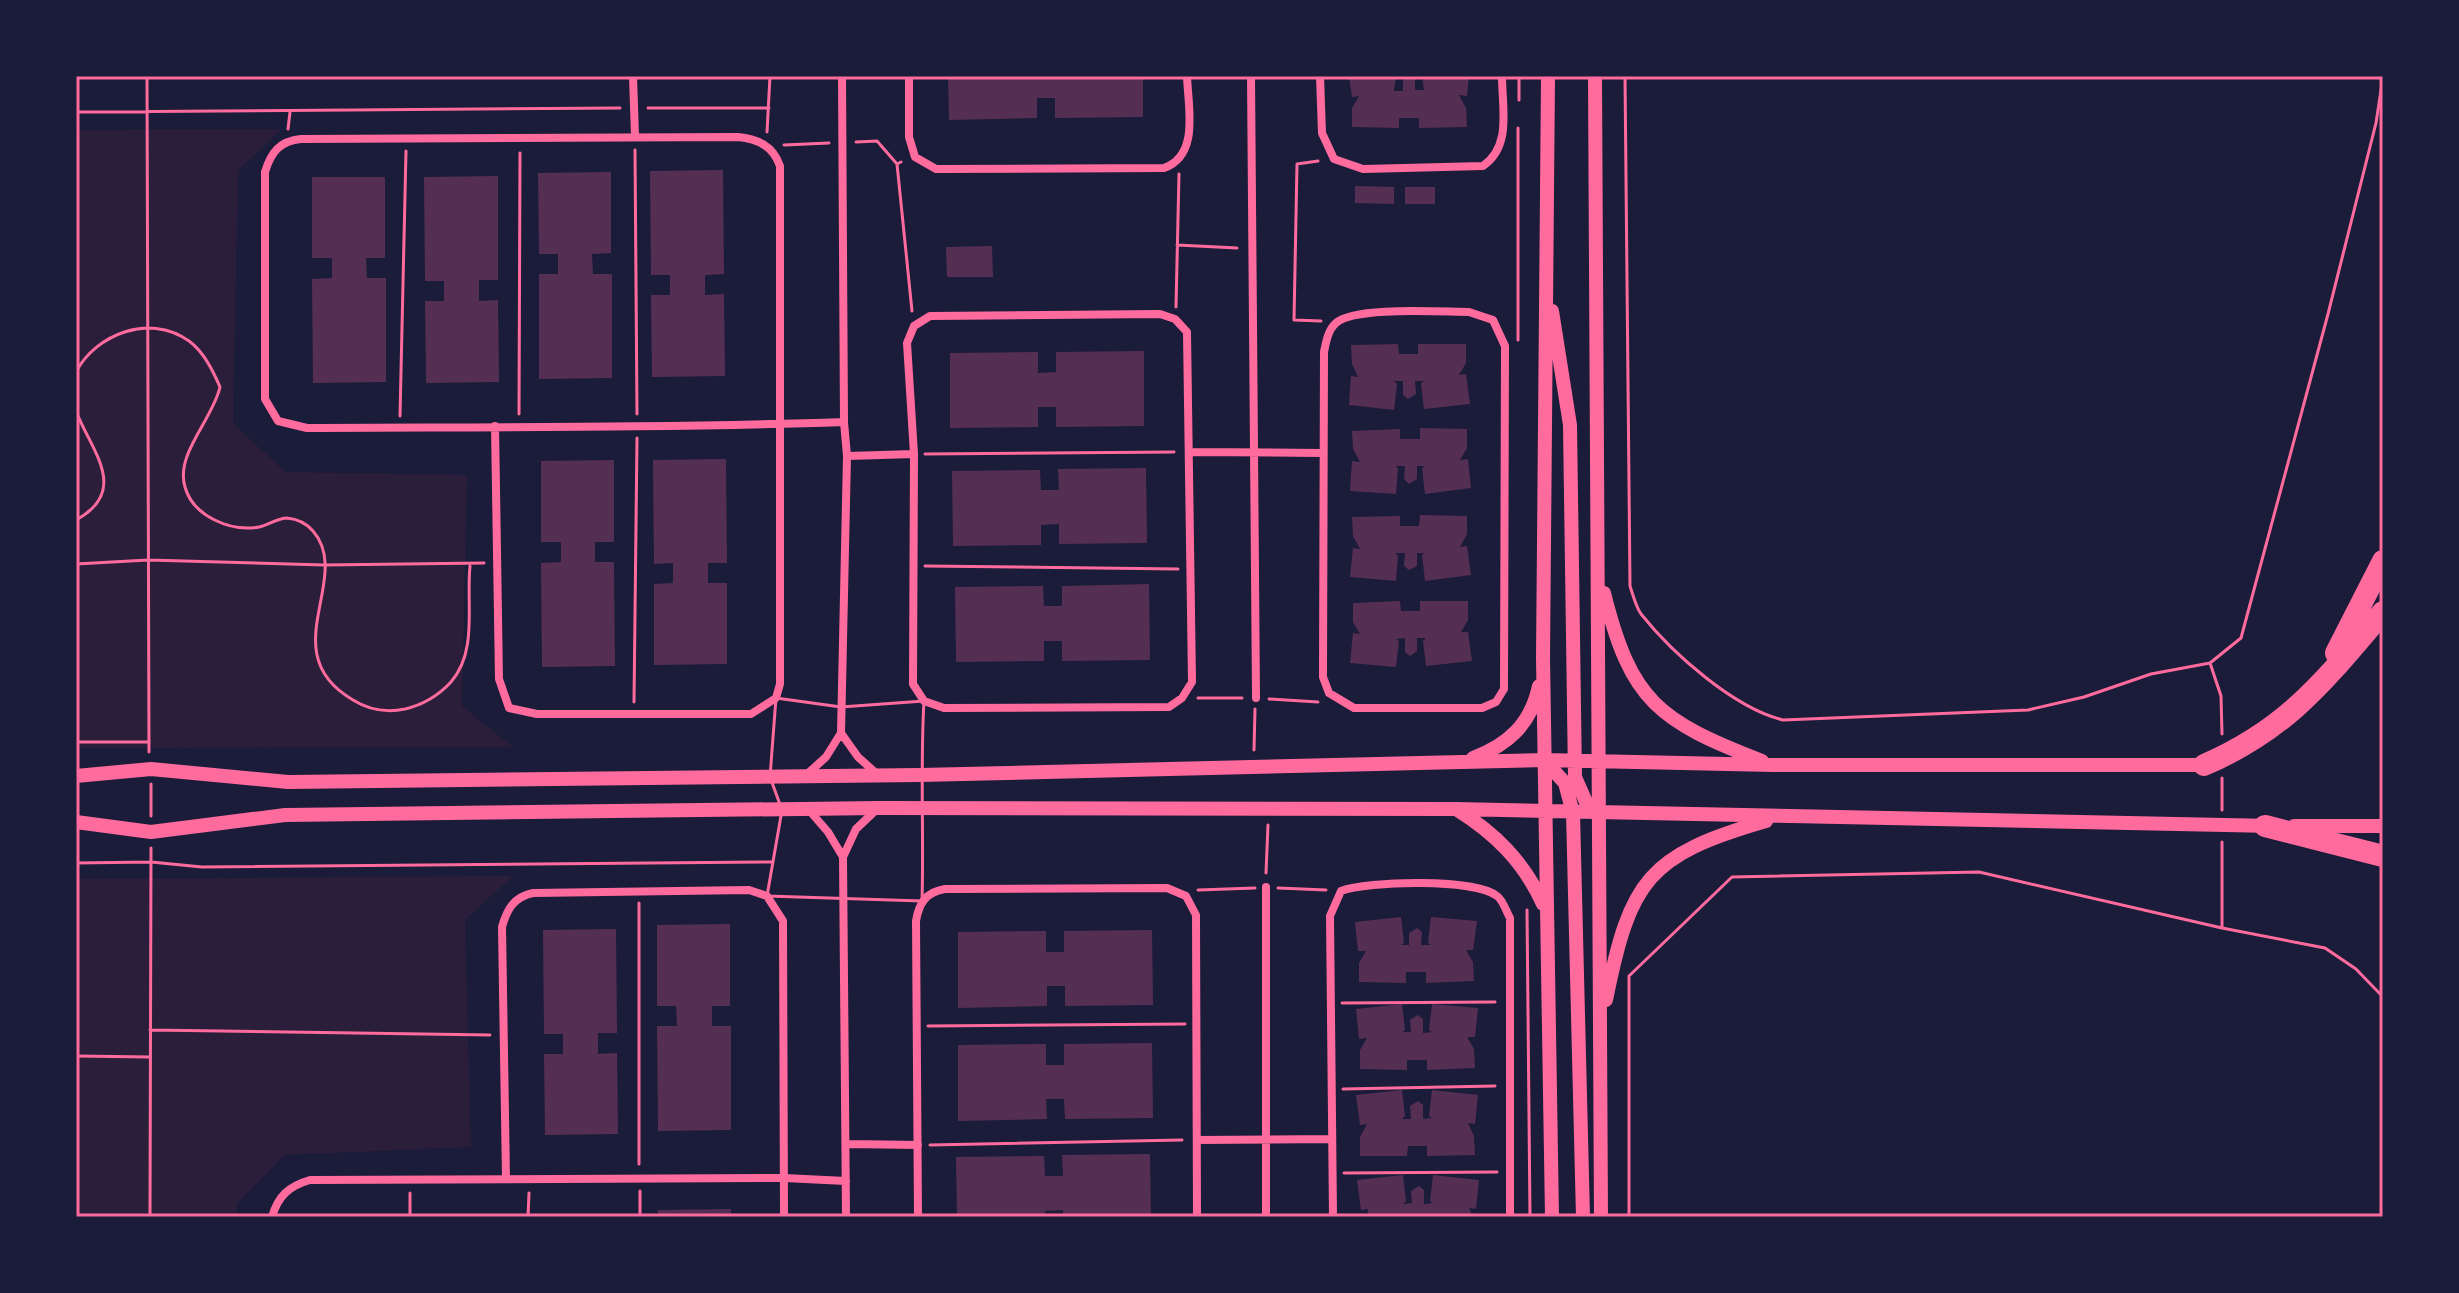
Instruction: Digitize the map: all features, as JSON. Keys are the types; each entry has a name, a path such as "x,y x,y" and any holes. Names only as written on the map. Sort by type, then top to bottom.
{"highway":[{"path":"2317,690 2383,561"},
{"path":"2198,765 2241,749 2272,730 2317,690 2383,612"},
{"path":"2265,826 2383,856"}],"street":[{"path":"633,76 635,136"},
{"path":"804,777 826,757 841,733 847,456 844,422 842,76"},
{"path":"909,76 909,137 915,157 936,169 1164,168 1180,160 1189,137 1187,76"},
{"path":"1251,76 1256,698"},
{"path":"1320,76 1322,133 1334,159 1363,169 1483,166 1497,156 1503,140 1502,76"},
{"path":"1548,76 1543,658 1552,1217"},
{"path":"1595,76 1601,1217"},
{"path":"495,426 499,679 509,708 537,714 751,714 765,708 776,698 780,684 780,424 780,166 766,146 738,137 287,140 269,159 265,172 265,399 278,421 307,428 519,425 780,424 844,422"},
{"path":"1546,266 1570,425 1574,761 1580,792 1598,814"},
{"path":"1469,312 1493,320 1502,332 1505,346 1507,672 1504,689 1496,702 1463,710 1366,709 1342,703 1329,693 1323,677 1323,453 1324,352 1327,336 1337,321 1356,314 1469,312"},
{"path":"1160,314 1175,319 1187,332 1190,452 1192,682 1182,698 1169,707 944,708 924,701 913,684 914,454 907,343 914,326 930,316 1160,314"},
{"path":"1190,452 1323,453"},
{"path":"847,456 914,454"},
{"path":"1598,572 1616,644 1633,678 1653,704 1690,731 1773,765"},
{"path":"1462,762 1488,752 1517,734 1530,713 1543,658"},
{"path":"841,733 858,757 880,776"},
{"path":"1544,760 1565,783 1573,813 1583,1217"},
{"path":"76,776 151,769 288,782 804,777 1544,760 1773,765 2198,765"},
{"path":"807,808 828,832 843,857"},
{"path":"76,822 151,832 285,815 807,808 1456,809 2192,825 2383,826"},
{"path":"846,1217 848,1144 843,857 856,829 879,808"},
{"path":"1456,809 1512,854 1546,912"},
{"path":"1601,1029 1623,924 1653,872 1669,859 1712,837 1782,816"},
{"path":"1333,1217 1330,916 1333,903 1341,891 1367,885 1473,886 1498,896 1510,918 1510,1217"},
{"path":"1266,887 1266,1217"},
{"path":"918,1217 917,910 927,896 945,889 1167,888 1178,891 1191,902 1196,915 1197,1217"},
{"path":"506,1178 502,927 506,913 514,902 533,893 749,890 767,896 777,907 783,921 784,1217"},
{"path":"1197,1140 1332,1139"},
{"path":"848,1144 918,1145"},
{"path":"272,1217 283,1194 295,1184 310,1180 784,1178 846,1181"}],"path":[{"path":"147,76 150,1217"},
{"path":"770,76 766,146 877,141 897,164 914,326"},
{"path":"1625,76 1630,586 1640,612 1732,697 1759,714 1783,720 2028,710 2084,697 2151,674 2210,663 2241,638 2354,211 2376,123 2383,77"},
{"path":"76,112 769,108"},
{"path":"519,425 520,137"},
{"path":"400,428 407,138"},
{"path":"897,164 915,157"},
{"path":"1334,159 1297,164 1294,320 1337,321"},
{"path":"1175,319 1180,160"},
{"path":"1177,245 1253,248"},
{"path":"76,372 98,342 149,328 173,332 190,341 200,352 220,387 215,408 187,457 182,476 194,506 217,521 236,527 254,528 283,518 307,525 320,540 324,565 316,632 322,676 331,686 360,704 392,712 422,705 450,683 466,660 470,566"},
{"path":"76,411 101,456 104,480 97,504 76,520"},
{"path":"914,454 1190,452"},
{"path":"76,564 148,560 470,566 499,561"},
{"path":"913,566 1191,569"},
{"path":"2210,663 2221,696"},
{"path":"1253,765 1256,698"},
{"path":"76,742 148,742"},
{"path":"1266,887 1269,809"},
{"path":"2221,859 2222,928"},
{"path":"76,863 151,862 202,867 773,862"},
{"path":"1629,1217 1629,976 1732,877 1979,872 2222,928 2325,948 2356,969 2383,997"},
{"path":"639,892 640,1217"},
{"path":"1527,910 1530,1217"},
{"path":"1331,1003 1510,1002"},
{"path":"917,1026 1196,1024"},
{"path":"150,1030 505,1035"},
{"path":"76,1056 150,1057"},
{"path":"1331,1089 1510,1086"},
{"path":"918,1145 1197,1140"},
{"path":"1333,1173 1510,1172"},
{"path":"528,1217 529,1178"},
{"path":"410,1179 410,1217"}],"shaded area":[{"path":"281,129 238,171 233,423 285,472 467,475 462,706 513,747 76,748 76,130"},
{"path":"513,876 465,920 471,1147 285,1155 237,1204 237,1217 76,1217 76,879"}],"building":[{"path":"948,76 1143,76 1143,117 1055,118 1055,98 1037,98 1037,118 949,120"},
{"path":"1349,76 1396,76 1394,91 1403,91 1403,76 1415,76 1415,90 1424,90 1422,76 1469,76 1467,96 1459,95 1466,108 1467,127 1419,128 1419,118 1399,118 1399,128 1352,127 1352,108 1359,96 1352,97"},
{"path":"723,170 724,274 705,275 705,295 724,294 725,376 652,377 651,295 670,295 670,275 651,275 650,171"},
{"path":"611,172 611,253 592,254 593,274 612,274 612,378 539,379 539,274 558,274 558,254 539,254 538,173"},
{"path":"498,176 498,280 479,280 479,301 498,300 499,382 426,383 425,301 444,301 444,281 425,281 424,177"},
{"path":"312,177 385,177 385,258 366,258 367,278 386,278 386,382 313,383 312,279 332,278 332,258 312,258"},
{"path":"1355,186 1394,187 1394,204 1355,203"},
{"path":"1405,187 1435,187 1435,204 1405,204"},
{"path":"992,246 993,277 947,277 946,247"},
{"path":"1398,344 1399,354 1418,354 1418,344 1466,344 1466,363 1459,375 1466,374 1470,404 1424,409 1421,383 1424,381 1415,381 1416,394 1408,399 1403,395 1403,381 1394,381 1397,384 1394,410 1349,405 1351,376 1358,377 1352,364 1351,345"},
{"path":"1144,351 1144,426 1056,427 1056,407 1038,407 1038,427 950,428 950,353 1038,352 1038,373 1056,372 1056,352"},
{"path":"1420,428 1467,429 1467,448 1460,460 1468,459 1471,488 1425,494 1422,468 1425,466 1417,466 1417,479 1409,484 1404,479 1405,466 1395,466 1398,468 1396,494 1350,491 1352,461 1360,462 1353,449 1352,431 1400,429 1400,439 1420,439"},
{"path":"726,459 727,563 708,563 708,583 727,583 727,664 654,665 654,584 673,583 673,563 654,564 653,460"},
{"path":"614,460 614,542 595,542 595,562 614,562 615,666 542,667 541,563 561,562 561,542 541,542 541,461"},
{"path":"1146,468 1147,543 1059,544 1059,524 1041,525 1041,545 953,546 952,471 1040,470 1041,490 1059,490 1058,469"},
{"path":"1420,515 1467,516 1467,534 1460,547 1467,546 1471,575 1425,581 1422,555 1425,553 1417,553 1417,566 1409,570 1404,566 1405,553 1395,553 1398,556 1396,581 1350,577 1353,548 1360,549 1353,536 1352,517 1400,516 1400,526 1419,526"},
{"path":"1149,584 1150,660 1062,661 1062,641 1044,641 1044,661 956,662 955,587 1043,586 1044,606 1062,606 1062,586"},
{"path":"1400,601 1401,611 1420,611 1420,601 1468,601 1468,620 1461,632 1468,632 1472,661 1426,666 1423,641 1426,638 1417,638 1417,651 1410,656 1405,652 1405,638 1396,639 1399,641 1396,667 1350,663 1353,633 1360,634 1353,622 1353,603"},
{"path":"1401,917 1404,943 1401,945 1409,945 1409,933 1417,928 1422,932 1421,945 1431,945 1428,943 1431,917 1477,921 1473,950 1466,950 1473,962 1474,981 1426,983 1426,972 1406,972 1406,983 1359,982 1359,963 1366,951 1358,951 1355,922"},
{"path":"730,924 730,1006 712,1006 712,1026 731,1026 731,1130 658,1131 657,1026 677,1026 676,1006 657,1006 657,925"},
{"path":"616,929 617,1033 598,1033 598,1054 617,1053 618,1134 545,1135 544,1054 563,1054 563,1034 544,1034 543,930"},
{"path":"1152,930 1153,1005 1065,1006 1065,986 1047,986 1047,1006 958,1008 958,932 1046,931 1046,952 1064,952 1064,931"},
{"path":"1402,1004 1405,1030 1402,1032 1411,1032 1410,1020 1418,1015 1423,1019 1423,1033 1432,1032 1429,1030 1432,1004 1478,1008 1475,1037 1467,1037 1474,1049 1475,1068 1427,1070 1427,1060 1407,1060 1407,1070 1360,1069 1360,1050 1367,1038 1359,1039 1356,1009"},
{"path":"1152,1043 1153,1118 1065,1119 1064,1099 1046,1099 1047,1119 958,1121 958,1045 1046,1044 1046,1065 1064,1065 1064,1044"},
{"path":"1402,1090 1405,1116 1402,1119 1411,1119 1410,1106 1418,1101 1423,1105 1423,1119 1432,1118 1429,1116 1432,1090 1478,1095 1475,1124 1468,1123 1474,1136 1475,1155 1427,1156 1427,1146 1408,1146 1407,1156 1360,1156 1360,1137 1367,1124 1360,1125 1356,1095"},
{"path":"1150,1154 1151,1217 1063,1217 1063,1210 1045,1211 1045,1217 957,1217 956,1157 1044,1156 1045,1176 1063,1176 1062,1155"},
{"path":"1403,1175 1406,1201 1403,1204 1412,1203 1411,1191 1419,1186 1424,1190 1424,1204 1433,1203 1430,1201 1433,1175 1479,1180 1476,1209 1469,1208 1473,1217 1368,1217 1368,1209 1361,1210 1357,1180"},
{"path":"731,1209 731,1217 658,1217 658,1210"},
{"path":"564,1214 618,1214 618,1217 564,1217"}]}
